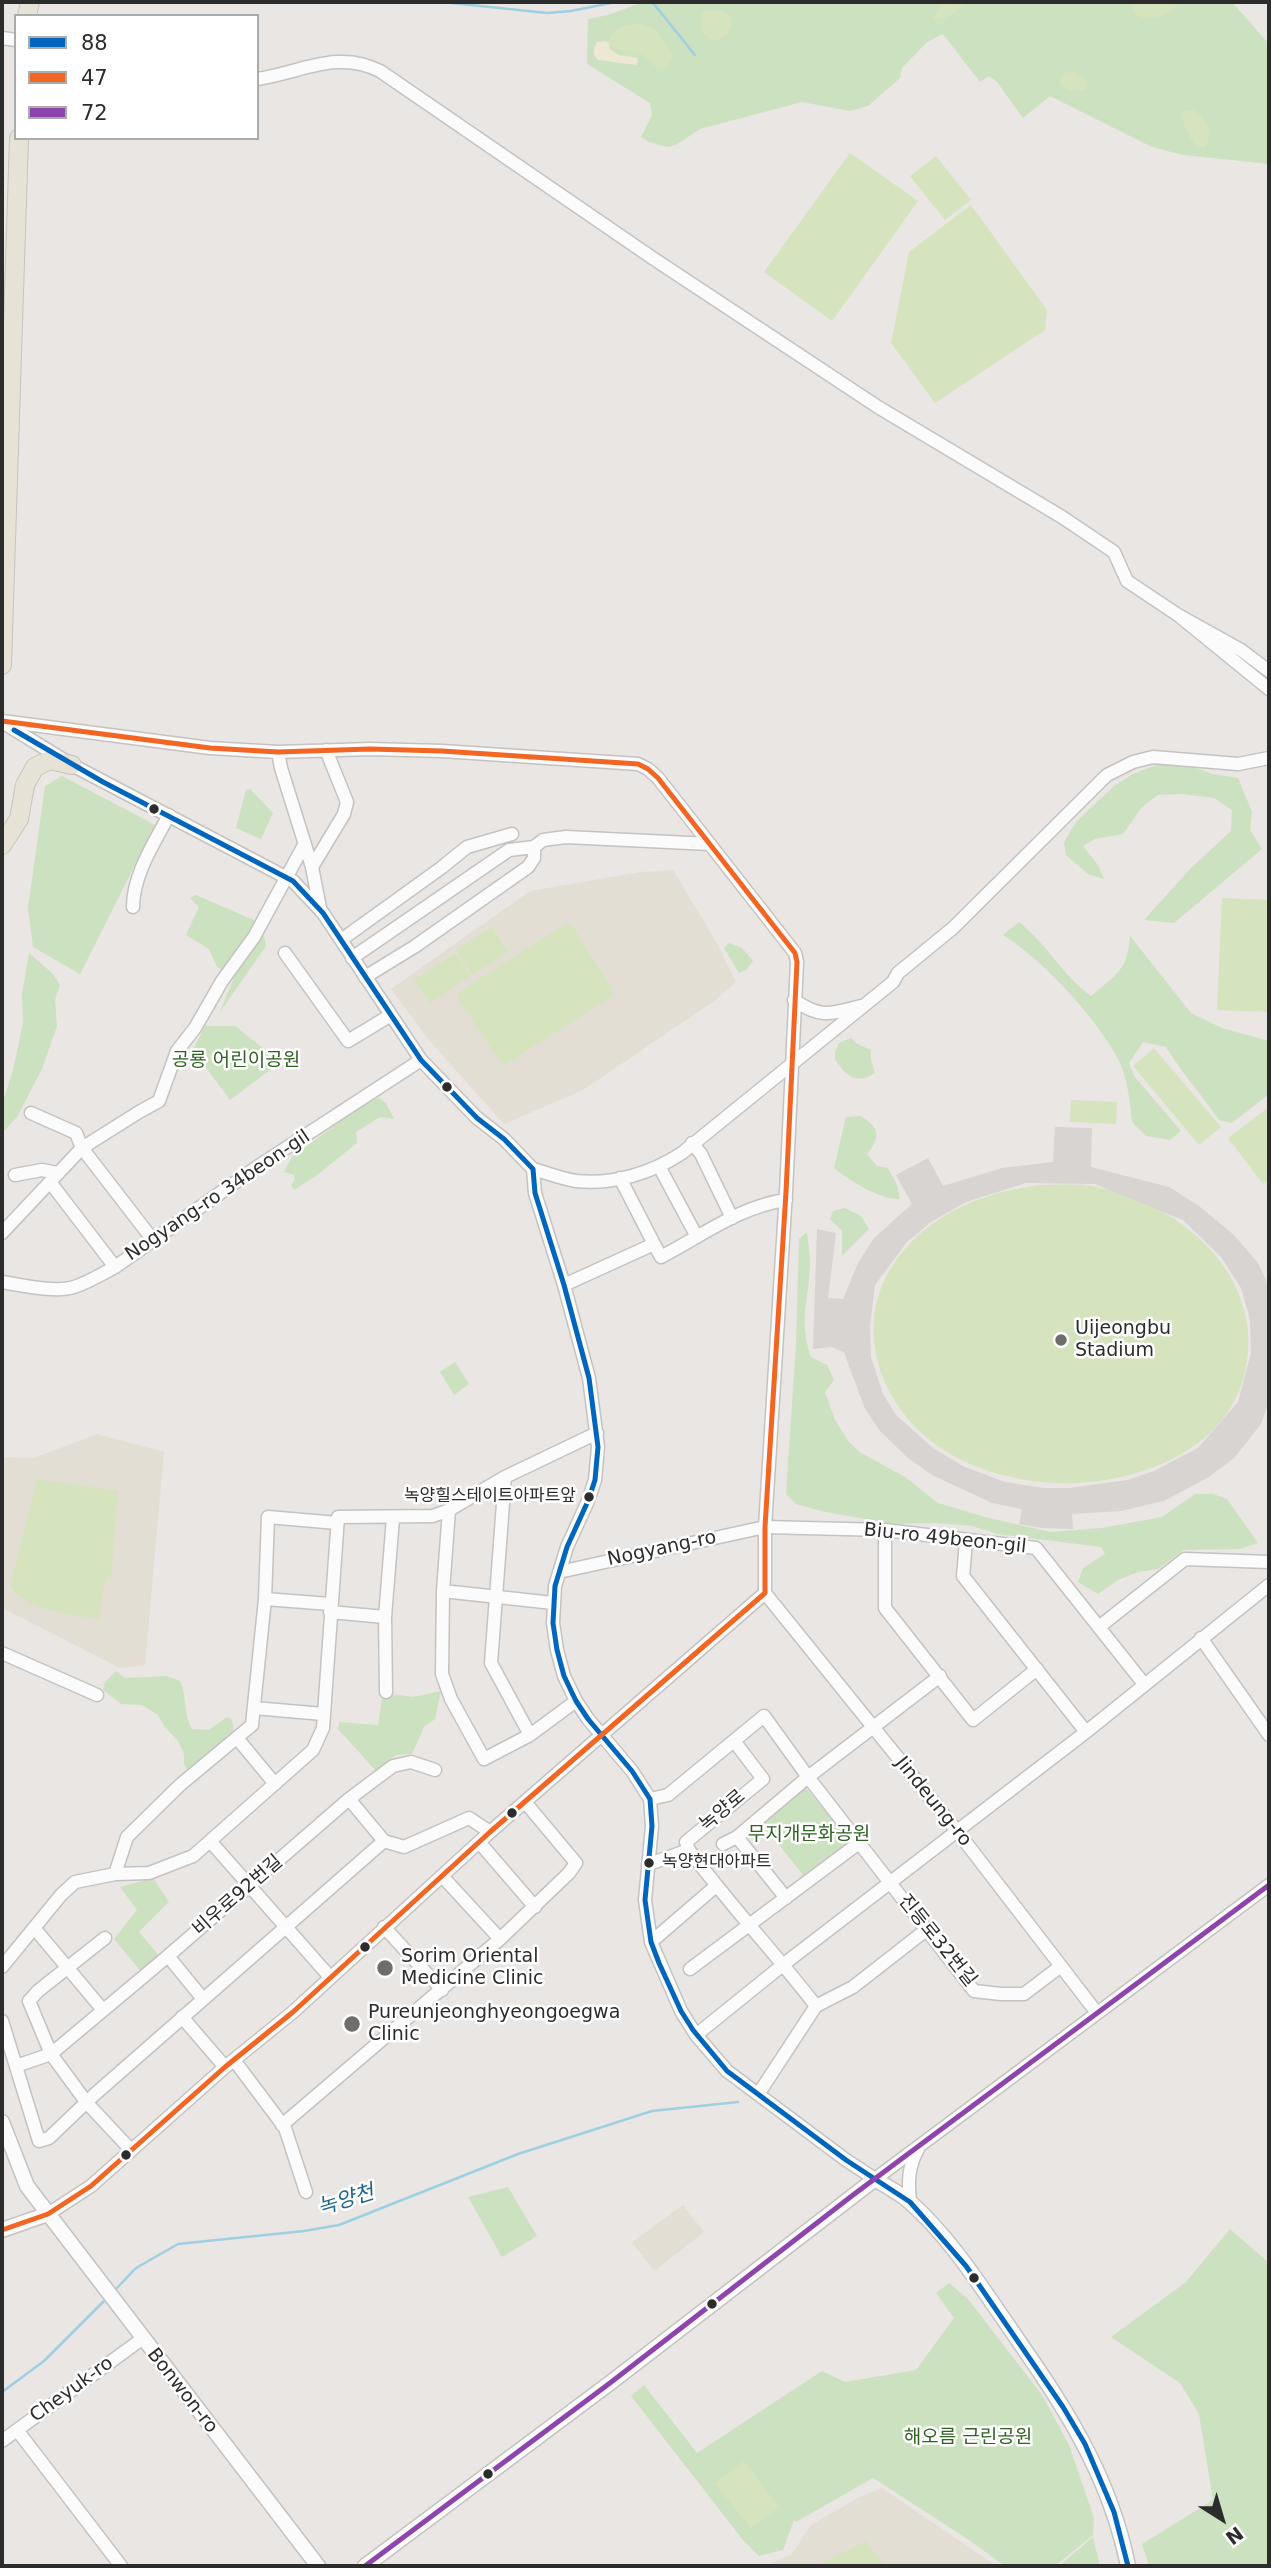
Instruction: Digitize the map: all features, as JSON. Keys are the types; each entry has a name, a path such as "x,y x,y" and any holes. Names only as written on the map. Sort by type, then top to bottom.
{"main road":[{"path":"2,665 19,140"},
{"path":"2,845 19,819 25,785 35,768 50,760 72,765"}],"street":[{"path":"259,79 339,61 360,62 380,71 654,259 856,393 1062,517 1114,552 1128,581 1178,615 1269,688"},
{"path":"1178,615 1241,650 1269,671"},
{"path":"2,721 63,727 167,744 278,752 442,751 638,764 659,778 795,953 797,962 786,1200 765,1527 765,1593 490,1832 293,2012 229,2064 90,2186 48,2214 2,2230"},
{"path":"2,721 72,765 288,877 320,909 421,1060 477,1118 504,1139 533,1170 576,1181 604,1181 660,1167 692,1143 893,982 898,972 953,928 1107,775 1133,762 1153,757 1238,764 1269,758"},
{"path":"312,867 344,814 347,802 326,750"},
{"path":"278,752 312,867 320,909"},
{"path":"133,907 133,891 169,815"},
{"path":"341,940 467,847 512,834"},
{"path":"352,958 509,850 534,847 543,840 566,837 710,844"},
{"path":"2,1233 82,1149 159,1101 177,1051 254,937 304,845"},
{"path":"365,976 414,947 528,867 534,858 534,847"},
{"path":"285,953 348,1041 391,1015"},
{"path":"794,1000 811,1011 830,1015 868,1003"},
{"name":"Nogyang-ro 34beon-gil","path":"2,1282 50,1289 72,1288 115,1267 260,1166 421,1060"},
{"path":"31,1113 76,1133 82,1149 153,1240"},
{"path":"692,1143 701,1154 732,1218"},
{"path":"660,1167 697,1237"},
{"path":"15,1175 42,1170 54,1178 115,1267"},
{"path":"533,1170 535,1193 589,1378 597,1433 595,1480 559,1572 553,1603 557,1650 564,1676 576,1701 632,1771 649,1799 652,1826 645,1900 650,1942 675,1998 696,2035 727,2071 846,2160 911,2202 966,2266 1075,2426 1104,2485 1128,2566"},
{"path":"620,1178 661,1257 732,1218 766,1203 786,1200"},
{"path":"564,1285 654,1244"},
{"path":"2,1967 61,1895 75,1882 115,1874 149,1873 192,1856 313,1750 323,1728 338,1517 433,1516 449,1510 505,1476 597,1433"},
{"path":"505,1476 491,1664 530,1735"},
{"path":"449,1510 443,1591 442,1674 451,1699 484,1759 530,1735 576,1701"},
{"path":"115,1874 127,1837 180,1785 252,1726 265,1600 268,1517 337,1523"},
{"path":"387,1692 386,1617 393,1518"},
{"name":"Biu-ro 49beon-gil","path":"765,1527 885,1531 1036,1548 1144,1684"},
{"name":"Nogyang-ro","path":"559,1572 765,1527"},
{"path":"885,1531 885,1608 973,1720 1037,1669"},
{"path":"966,1541 963,1576 1086,1732"},
{"path":"1099,1627 1185,1559 1269,1562"},
{"path":"696,2035 1269,1586"},
{"path":"443,1591 553,1603"},
{"name":"Jindeung-ro","path":"765,1593 957,1831 1097,2013"},
{"path":"265,1600 386,1617"},
{"path":"1201,1638 1269,1735"},
{"path":"2,1653 97,1695"},
{"path":"723,1844 737,1837 808,1777 940,1676"},
{"path":"254,1708 323,1714"},
{"name":"진등로32번길","path":"734,1741 764,1716 974,1991 1024,1994 1061,1966"},
{"path":"237,1738 275,1784"},
{"path":"649,1799 668,1795 734,1741"},
{"name":"녹양로","path":"649,1864 689,1850 686,1842 763,1779 734,1741"},
{"name":"비우로92번길","path":"51,2054 349,1799 393,1766 411,1762 435,1770"},
{"path":"349,1799 384,1840 404,1847 469,1818 490,1832"},
{"path":"281,2123 500,1939 535,1907 576,1863 525,1802"},
{"path":"737,1837 786,1898"},
{"path":"2,2021 39,2141 49,2138 384,1840"},
{"path":"210,1841 330,1977"},
{"path":"479,1842 535,1907"},
{"path":"690,1969 859,1843"},
{"path":"689,1850 816,2006"},
{"path":"442,1876 500,1939"},
{"path":"365,2566 610,2383 920,2145 1269,1885"},
{"path":"650,1942 716,1886"},
{"path":"384,1927 442,1990"},
{"path":"35,1928 103,2010"},
{"path":"759,2093 816,2006 853,1987 926,1930"},
{"path":"105,1938 38,1990 29,2001 51,2054 87,2103 130,2149"},
{"path":"168,1956 204,1999"},
{"path":"182,2017 229,2064 281,2123 306,2192"},
{"path":"16,2066 51,2054"},
{"name":"Bonwon-ro","path":"2,2122 27,2186 318,2566"},
{"path":"911,2202 908,2175 912,2159 920,2145"},
{"name":"Cheyuk-ro","path":"2,2441 142,2339"},
{"path":"17,2430 121,2566"}],"shaded area":[{"path":"673,870 718,945 736,982 717,999 583,1090 504,1124 428,1039 391,989 530,891 641,872"},
{"path":"1055,1127 1092,1128 1091,1167 1169,1187 1199,1206 1234,1235 1258,1263 1269,1287 1269,1401 1261,1424 1234,1458 1209,1477 1164,1501 1121,1511 1072,1514 1073,1529 1019,1524 1022,1509 992,1503 932,1475 908,1458 880,1431 865,1409 844,1352 831,1347 813,1349 817,1229 836,1233 828,1298 843,1299 858,1263 874,1238 912,1204 896,1175 928,1158 943,1186 1002,1168 1053,1162","holes":["1026,1183 1095,1184 1183,1220 1221,1257 1241,1288 1250,1319 1251,1353 1238,1402 1198,1448 1154,1471 1128,1480 1069,1488 1043,1488 1005,1482 965,1467 934,1449 896,1415 883,1394 871,1357 870,1326 875,1285 907,1242 931,1222 966,1202"]},
{"path":"97,1434 164,1452 145,1665 120,1668 2,1608 2,1457 34,1458"},
{"path":"683,2205 704,2232 654,2271 632,2242"},
{"path":"882,2488 996,2566 765,2566 792,2554 811,2525 860,2497"}],"green space":[{"path":"643,2 1232,2 1269,44 1269,164 1183,155 1152,147 1050,96 1023,118 997,82 989,76 980,82 943,34 927,42 902,68 900,78 868,106 850,111 802,102 700,129 676,145 667,147 641,137 652,115 650,103 587,64 588,19"},
{"path":"942,2 961,2 962,6 945,18 933,19"},
{"path":"1130,2 1180,2 1168,13 1153,19 1139,16"},
{"path":"703,11 721,11 731,16 731,28 725,37 713,41 705,34 701,25"},
{"path":"642,24 661,36 672,57 664,68 655,66 640,54 620,50 609,43 616,29"},
{"path":"1075,72 1085,80 1085,90 1070,90 1061,84 1059,80 1064,73"},
{"path":"1194,110 1208,126 1206,147 1197,147 1183,120 1181,111"},
{"path":"850,153 918,201 832,321 764,272"},
{"path":"936,156 971,200 945,220 910,176"},
{"path":"971,205 1047,310 1045,330 935,403 891,343 909,252"},
{"path":"1160,764 1187,765 1212,774 1238,778 1252,812 1250,830 1262,849 1174,923 1144,920 1190,869 1231,831 1232,810 1214,798 1182,794 1158,795 1142,807 1123,834 1095,839 1083,846 1098,865 1104,879 1088,874 1066,855 1064,842 1076,822 1114,786 1133,774"},
{"path":"62,776 155,825 80,974 33,947 28,908 45,786"},
{"path":"250,789 273,813 261,839 236,828 246,790"},
{"path":"196,895 256,921 252,932 264,936 266,946 220,1012 234,977 217,967 209,949 186,935 199,907 190,898"},
{"path":"1222,898 1269,900 1269,1012 1217,1010"},
{"path":"1019,922 1091,996 1119,971 1127,957 1130,936 1191,1013 1222,1028 1269,1041 1269,1094 1232,1123 1219,1120 1166,1047 1143,1042 1129,1063 1134,1076 1181,1131 1170,1140 1146,1136 1132,1122 1123,1070 1111,1046 1069,992 1035,959 1003,935"},
{"path":"566,924 573,927 612,989 612,996 506,1064 502,1064 459,1000 459,992"},
{"path":"492,927 508,952 472,975 456,950"},
{"path":"729,943 742,948 753,961 746,970 739,973 724,948"},
{"path":"29,953 53,974 60,985 55,1000 57,1026 42,1069 17,1117 2,1133 2,1105 23,1023 22,994"},
{"path":"456,953 470,976 430,1003 414,980"},
{"name":"공룡 어린이공원","path":"205,1026 235,1026 283,1060 230,1100 193,1050"},
{"path":"851,1038 871,1050 875,1073 860,1079 855,1078 847,1074 836,1061 835,1053 839,1043"},
{"path":"1154,1048 1221,1127 1199,1145 1133,1066"},
{"path":"379,1098 386,1103 394,1119 380,1117 356,1132 357,1143 294,1190 291,1185 295,1179 294,1175 284,1172 292,1157 368,1101"},
{"path":"1071,1100 1117,1102 1116,1124 1070,1122"},
{"path":"1269,1107 1269,1179 1263,1184 1228,1138"},
{"path":"860,1116 875,1128 876,1132 875,1142 867,1154 877,1166 888,1168 897,1185 900,1199 874,1193 834,1168 846,1117"},
{"name":"Uijeongbu Stadium","path":"1040,1185 1083,1185 1108,1189 1157,1209 1200,1239 1232,1280 1242,1303 1248,1329 1248,1354 1241,1385 1230,1409 1213,1430 1193,1447 1143,1471 1101,1481 1056,1483 1012,1478 971,1464 934,1443 903,1413 882,1375 874,1340 876,1304 884,1281 912,1241 949,1213 970,1203 1016,1189"},
{"path":"845,1208 861,1216 869,1229 842,1256 842,1231 830,1219 833,1211"},
{"path":"807,1232 810,1265 805,1321 807,1344 811,1357 827,1365 834,1380 825,1392 835,1420 849,1442 861,1453 905,1477 938,1503 1050,1532 1102,1528 1162,1517 1195,1494 1213,1494 1227,1499 1258,1543 1240,1549 1184,1550 1158,1569 1138,1572 1118,1580 1098,1594 1078,1582 1083,1568 1105,1554 1101,1547 998,1534 972,1526 892,1524 796,1504 786,1494 796,1345 799,1239"},
{"path":"455,1362 469,1384 454,1395 440,1372"},
{"path":"37,1479 118,1491 111,1577 106,1577 99,1619 38,1606 26,1601 10,1585"},
{"path":"116,1671 125,1678 166,1676 180,1681 192,1729 209,1730 227,1717 232,1720 234,1733 189,1773 178,1741 158,1715 142,1705 121,1704 103,1690 105,1682"},
{"path":"441,1691 435,1719 424,1727 412,1754 396,1755 376,1771 338,1729 339,1722 378,1725 383,1693 413,1697"},
{"name":"무지개문화공원","path":"806,1788 848,1839 845,1846 803,1875 761,1822"},
{"path":"153,1878 169,1902 139,1932 161,1958 143,1974 114,1939 137,1910 120,1887"},
{"path":"508,2187 537,2236 502,2257 468,2197"},
{"path":"1230,2229 1269,2263 1269,2566 1149,2566 1142,2544 1213,2500 1199,2414 1180,2383 1111,2337 1186,2282"},
{"name":"해오름 근린공원","path":"949,2283 968,2299 1042,2395 1069,2445 1094,2518 1093,2535 1055,2566 1005,2566 873,2478 796,2522 794,2520 783,2550 759,2556 743,2540 631,2396 644,2385 697,2453 822,2371 845,2382 916,2370 954,2318 936,2293"},
{"path":"744,2461 779,2507 751,2529 715,2483"},
{"path":"1093,2537 1100,2566 1059,2566"},
{"path":"866,2541 885,2566 815,2566"}],"sand":[{"path":"597,42 609,43 610,49 619,55 638,58 637,65 598,60 594,54 595,47"}],"waterway":[{"path":"442,2 547,13 616,2"},
{"path":"649,2 654,4 695,55"},
{"name":"녹양천","path":"115,2290 136,2268 178,2244 339,2225 518,2154 652,2111 738,2102"},
{"name":"녹양천","path":"2,2392 44,2361 108,2297"}],"transit line":[{"name":"47","path":"2,721 210,748 278,752 370,749 442,751 638,764 658,778 795,953 797,962 765,1527 765,1593 490,1832 293,2012 225,2067 91,2186 48,2214 2,2230"},
{"name":"88","path":"14,730 103,782 293,881 323,913 421,1060 477,1118 504,1139 533,1169 535,1193 589,1378 598,1447 595,1480 567,1547 555,1586 553,1623 557,1650 564,1676 576,1701 632,1771 650,1799 652,1826 645,1900 651,1942 659,1963 681,2011 727,2071 846,2160 910,2202 966,2266 1063,2407 1085,2444 1114,2512 1128,2566"},
{"name":"72","path":"365,2566 610,2383 853,2195 1269,1885"}],"place":[{"name":"Uijeongbu Stadium","path":"1061,1340"},
{"name":"녹양힐스테이트아파트앞","path":"589,1497"},
{"name":"녹양현대아파트","path":"649,1863"},
{"name":"Sorim Oriental Medicine Clinic","path":"385,1968"},
{"name":"Pureunjeonghyeongoegwa Clinic","path":"352,2024"}]}
